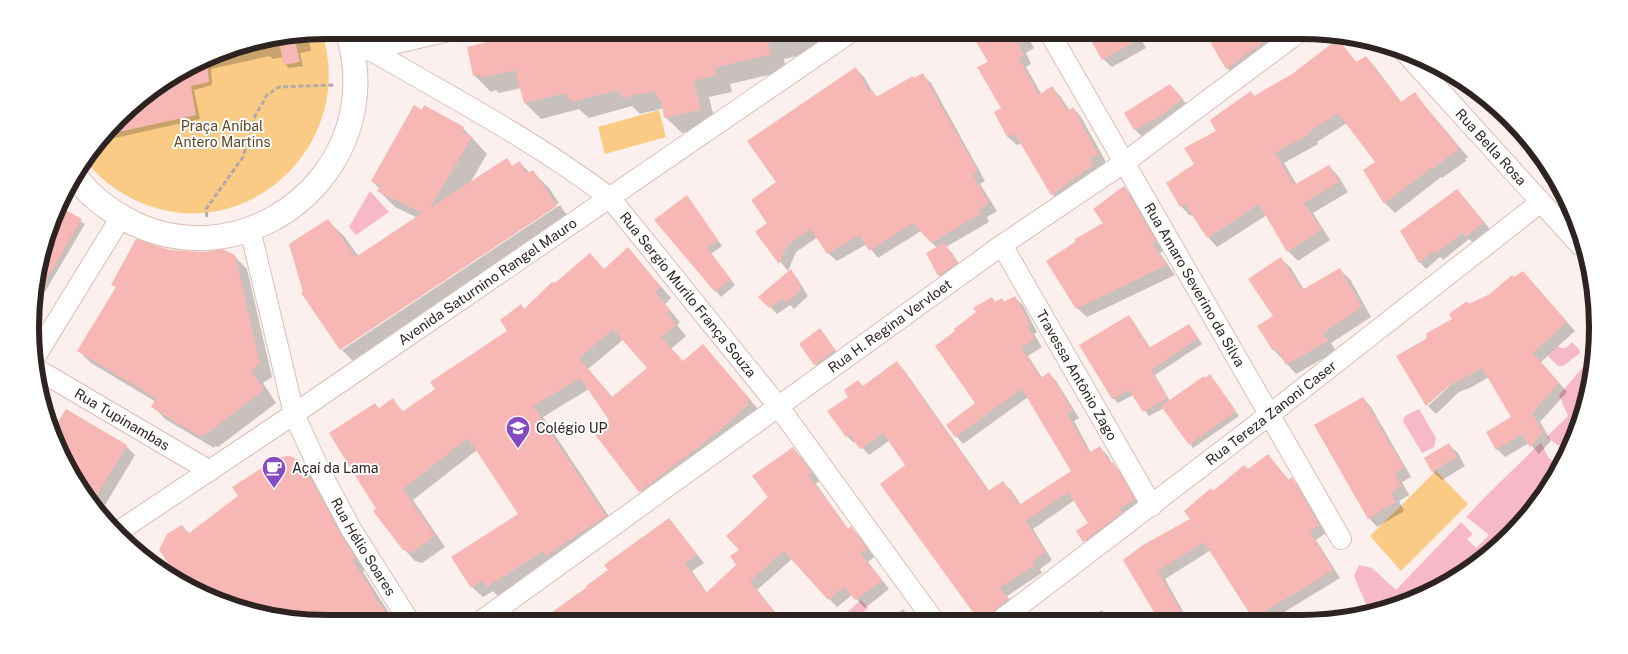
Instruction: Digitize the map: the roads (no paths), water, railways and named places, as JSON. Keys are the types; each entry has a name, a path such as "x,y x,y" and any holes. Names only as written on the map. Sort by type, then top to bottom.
{"street":[{"path":"79,180 97,200 121,217 142,227 164,234 187,238 210,238 231,235 272,220 310,192 326,173 348,131 354,108 356,43 383,39"},
{"name":"Avenida Saturnino Rangel Mauro","path":"121,529 294,414 841,39"},
{"name":"Rua Amaro Severino da Silva","path":"1053,39 1341,539"},
{"name":"Rua H. Regina Vervloet","path":"489,615 1002,245 1125,162 1290,39"},
{"name":"Rua Sergio Murilo França Souza","path":"356,43 530,143 576,172 610,198 778,406 930,615"},
{"name":"Rua Bella Rosa","path":"1414,62 1576,240"},
{"name":"Rua Tereza Zanoni Caser","path":"1007,615 1152,506 1541,202"},
{"path":"39,350 121,217"},
{"name":"Rua Hélio Soares","path":"250,229 294,414 319,469 351,529 405,615"},
{"name":"Travessa Antônio Zago","path":"1002,245 1152,506"},
{"name":"Rua Tupinambas","path":"42,372 210,471"}],"place":[{"name":"Colégio UP","path":"518,449"},
{"name":"Açaí da Lama","path":"274,489"}],"park label":[{"name":"Praça Aníbal Antero Martins","path":"222,134"}]}
